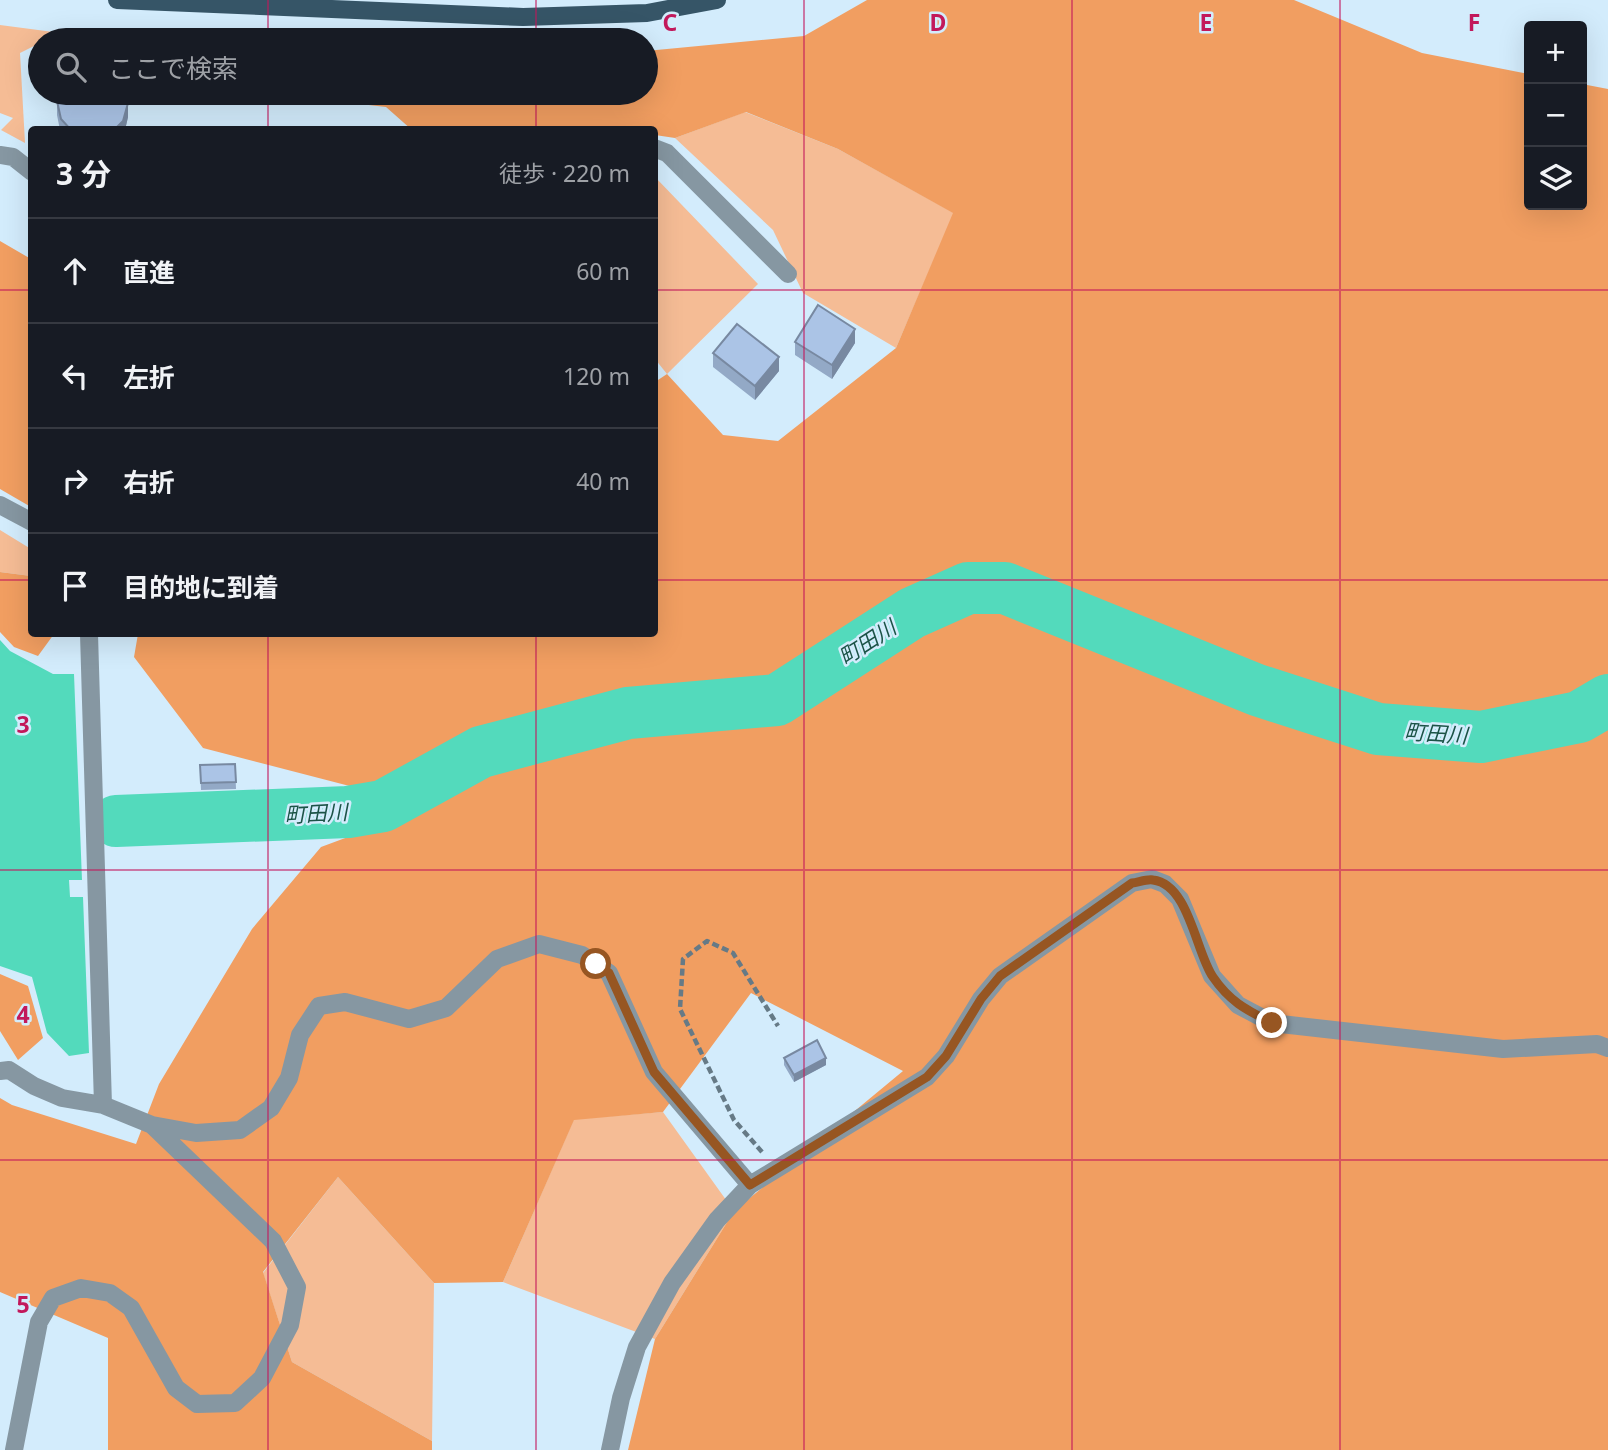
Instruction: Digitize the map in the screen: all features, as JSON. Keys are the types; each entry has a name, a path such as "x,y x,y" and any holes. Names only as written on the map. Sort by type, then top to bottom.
{"main road":[{"path":"117,0 523,17 647,13 717,0"}],"street":[{"path":"658,150 667,153 788,274"},
{"path":"0,155 13,157 28,169"},
{"path":"0,505 28,520"},
{"path":"89,637 103,1105"},
{"path":"610,1450 621,1398 637,1347 672,1283 717,1220 750,1185 927,1077 946,1056 981,999 1000,976 1132,883 1152,879 1165,884 1180,899 1212,976 1237,1005 1272,1023 1503,1049 1597,1044 1608,1048"},
{"path":"0,1071 9,1070 34,1086 62,1098 103,1105 152,1125 196,1133 240,1130 271,1108 289,1078 300,1035 319,1006 345,1002 409,1019 446,1008 497,959 539,944 582,955 609,973 654,1072 750,1185"},
{"path":"14,1450 39,1322 53,1298 81,1288 110,1293 131,1308 176,1388 197,1404 235,1403 262,1378 290,1325 297,1287 273,1241 152,1125"}],"path":[{"path":"776,1168 734,1119 680,1009 683,958 707,941 733,953 778,1026"}],"shaded area":[{"path":"867,0 1294,0 1422,53 1524,73 1524,210 1587,210 1587,85 1608,89 1608,1450 628,1450 655,1339 734,1211 903,1071 751,993 663,1112 574,1120 503,1282 434,1283 338,1177 263,1272 292,1362 432,1441 432,1450 108,1450 108,1338 0,1292 0,1098 12,1105 136,1144 159,1084 252,929 321,847 383,824 365,790 203,748 134,657 137,637 658,637 658,380 667,374 723,435 778,441 896,348 953,213 838,149 746,112 675,138 658,135 658,126 407,126 386,107 369,105 658,105 658,50 804,36"},
{"path":"0,25 28,29 28,49 20,53 25,143 1,130 13,118 0,113"},
{"path":"745,112 838,149 954,213 896,348 803,293 773,230 675,138"},
{"path":"658,180 758,284 667,374 658,363"},
{"path":"0,241 28,257 28,505 0,489"},
{"path":"0,530 28,547 28,576 0,572"},
{"path":"0,572 28,576 28,637 52,637 38,656 14,647 0,632"},
{"path":"0,640 10,651 53,674 74,674 82,880 69,880 70,897 83,897 89,1053 69,1056 47,1033 32,977 0,966"},
{"path":"0,974 28,986 43,1038 18,1060 0,1031"},
{"path":"663,1112 734,1211 655,1339 503,1282 574,1119"},
{"path":"338,1177 434,1283 432,1441 292,1362 263,1273"}],"building":[{"path":"58,105 127,105 123,121 118,126 67,126 61,119"},
{"path":"818,305 855,329 832,365 795,342"},
{"path":"737,324 779,357 755,386 713,353"},
{"path":"235,764 236,782 201,783 200,765"},
{"path":"817,1040 826,1058 794,1075 784,1058"}],"waterway":[{"name":"町田川","path":"116,821 348,812 383,806 481,752 628,713 777,700 912,613 968,588 1005,588 1257,690 1378,729 1481,737 1579,717 1608,700"}],"route":[{"path":"596,964 609,973 654,1072 750,1185 854,1119 927,1077 946,1056 981,999 1000,976 1132,883 1152,879 1165,884 1180,899 1212,976 1237,1005 1272,1023"}]}
